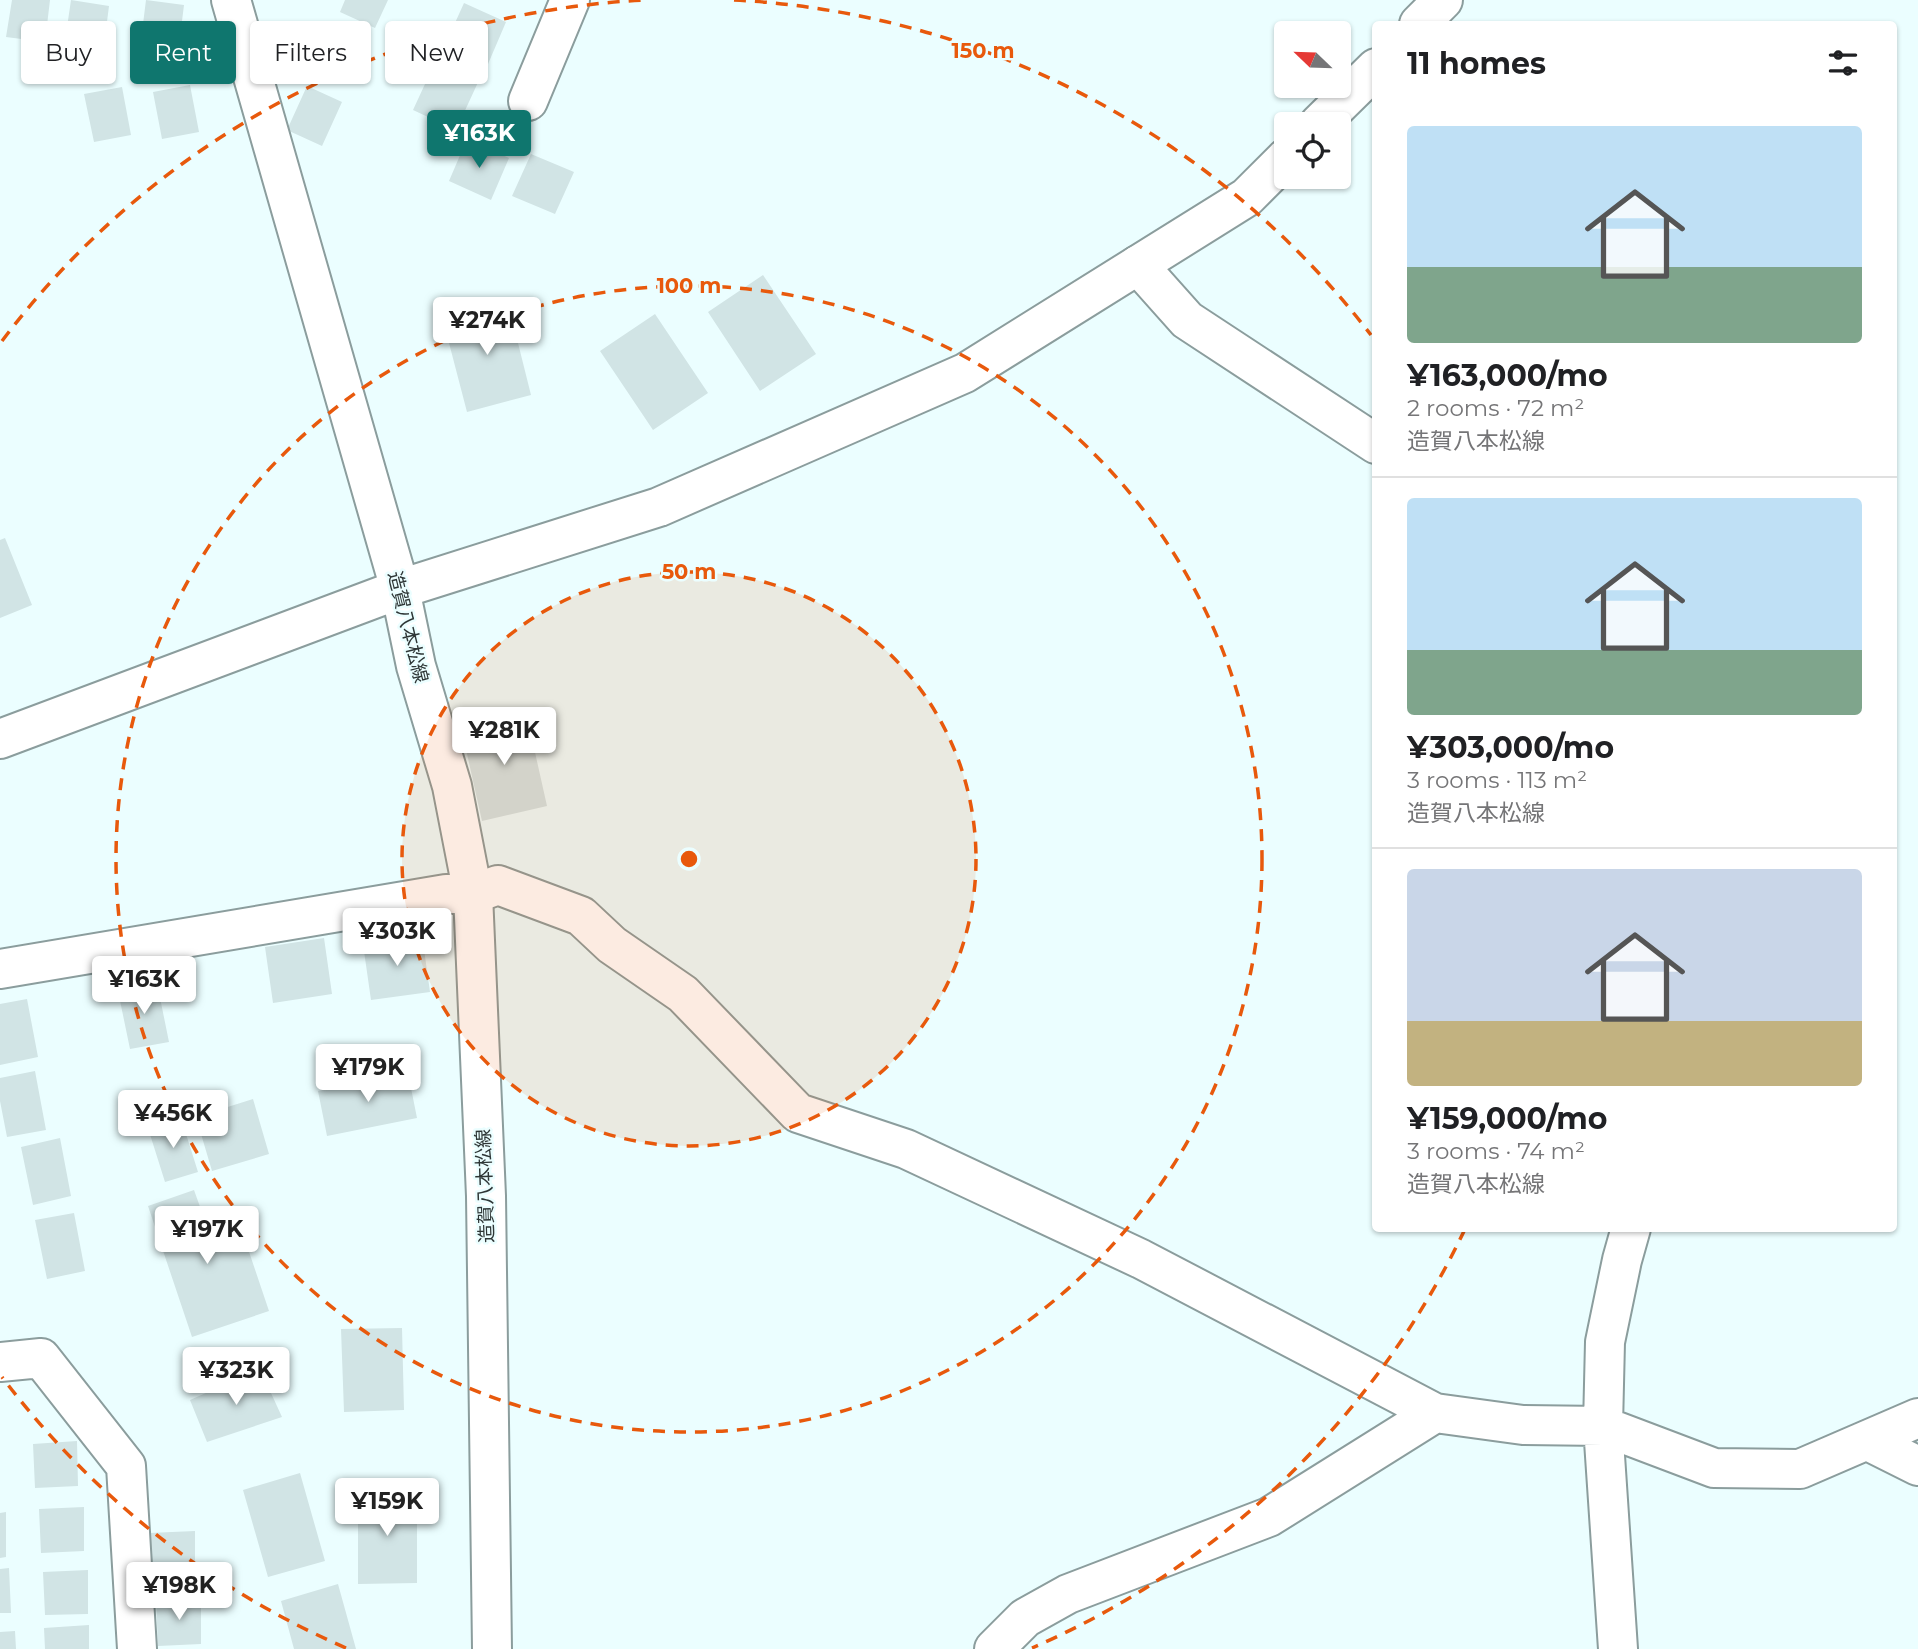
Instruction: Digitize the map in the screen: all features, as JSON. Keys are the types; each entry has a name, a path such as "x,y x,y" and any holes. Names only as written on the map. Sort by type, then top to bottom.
{"street":[{"name":"造賀八本松線","path":"231,0 400,589 416,666 452,786 472,894 486,1196 492,1649"},
{"path":"528,101 570,0"},
{"path":"1422,21 1443,0"},
{"path":"1332,112 1372,72"},
{"path":"0,739 400,589 659,508 965,373 1247,197 1274,170"},
{"path":"1138,265 1187,320 1372,441"},
{"path":"0,969 446,894 472,894 498,885 581,916 611,945 683,994 798,1113 906,1149 1141,1259 1435,1413 1523,1425 1603,1426 1714,1468 1800,1469 1918,1418"},
{"path":"1618,1649 1603,1426 1605,1342 1630,1232"},
{"path":"0,1362 41,1358 126,1466 137,1649"},
{"path":"994,1649 1026,1618 1068,1594 1269,1517 1435,1413"},
{"path":"1868,1441 1918,1466"}],"building":[{"path":"12,0 50,0 48,21 21,21 21,39 6,37"},
{"path":"71,0 109,6 107,21 68,21"},
{"path":"146,0 184,5 182,21 143,21"},
{"path":"345,0 388,0 375,28 371,26 371,21 360,21 340,12"},
{"path":"464,3 506,22 488,64 488,21 456,21"},
{"path":"425,84 477,84 456,130 413,110"},
{"path":"190,85 199,132 162,139 153,92"},
{"path":"307,86 342,102 322,146 287,130"},
{"path":"122,87 131,135 94,142 84,94"},
{"path":"467,139 509,158 491,200 449,181"},
{"path":"531,154 574,172 555,214 512,196"},
{"path":"763,275 816,354 760,391 708,312"},
{"path":"508,303 531,395 467,412 443,320"},
{"path":"655,314 708,393 653,430 600,351"},
{"path":"5,538 32,605 0,618 0,540"},
{"path":"526,712 547,806 482,821 461,727"},
{"path":"422,935 430,992 371,1000 363,944"},
{"path":"324,938 332,994 273,1003 265,947"},
{"path":"157,983 169,1042 130,1049 118,991"},
{"path":"27,999 38,1057 0,1065 0,1004"},
{"path":"35,1071 46,1130 7,1137 0,1101 0,1078"},
{"path":"408,1073 417,1118 327,1136 318,1091"},
{"path":"253,1099 269,1154 212,1171 196,1117"},
{"path":"181,1118 198,1172 165,1182 148,1128"},
{"path":"60,1138 71,1196 33,1205 21,1147"},
{"path":"194,1190 209,1232 239,1222 269,1311 192,1337 148,1206"},
{"path":"74,1213 85,1271 47,1279 35,1220"},
{"path":"402,1328 404,1410 344,1412 341,1329"},
{"path":"260,1369 282,1417 207,1442 190,1400"},
{"path":"77,1441 78,1486 35,1488 33,1444"},
{"path":"300,1473 325,1561 268,1577 243,1490"},
{"path":"358,1493 417,1493 417,1583 358,1584"},
{"path":"84,1507 84,1551 41,1553 39,1509"},
{"path":"6,1512 6,1557 0,1558 0,1513"},
{"path":"195,1531 195,1576 152,1577 149,1533"},
{"path":"9,1568 11,1613 0,1613 0,1569"},
{"path":"88,1570 88,1614 45,1615 43,1572"},
{"path":"338,1584 356,1649 294,1649 281,1601"},
{"path":"201,1599 201,1644 158,1646 156,1601"},
{"path":"89,1625 89,1649 45,1649 44,1628"},
{"path":"15,1631 16,1649 0,1649 0,1632"}]}
